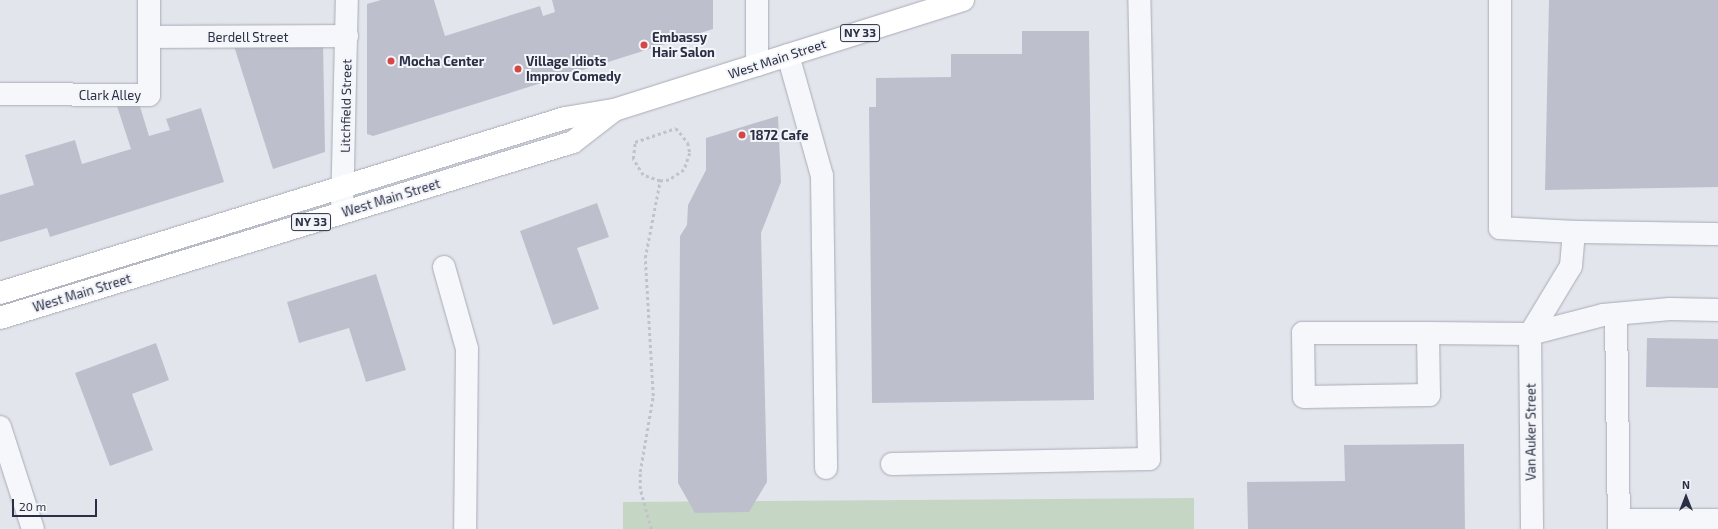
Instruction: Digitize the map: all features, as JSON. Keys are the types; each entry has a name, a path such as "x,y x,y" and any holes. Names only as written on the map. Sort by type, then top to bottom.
{"main road":[{"name":"West Main Street","path":"0,293 565,118 614,110 963,0"},
{"name":"West Main Street","path":"0,318 573,142 614,110"}],"street":[{"name":"Clark Alley","path":"0,94 149,95 149,0"},
{"path":"757,0 757,65"},
{"path":"892,464 1149,459 1139,0"},
{"path":"1500,0 1500,228 1574,232 1718,234"},
{"name":"Litchfield Street","path":"342,213 347,36 352,1"},
{"name":"Berdell Street","path":"149,37 347,36"},
{"path":"788,55 822,176 826,468"},
{"path":"1530,334 1571,266 1574,232"},
{"path":"444,266 468,348 465,529"},
{"path":"1428,332 1429,395 1304,397 1303,333 1428,332 1530,334 1616,314 1670,309 1718,310"},
{"path":"1616,314 1619,524 1718,520"},
{"name":"Van Auker Street","path":"1530,334 1532,529"},
{"path":"0,427 33,529"}],"path":[{"path":"676,128 688,144 688,162 677,176 660,181 651,179 637,168 632,150 635,142 676,128"},
{"path":"651,529 640,489 640,472 653,396 644,258 660,181"}],"green space":[{"path":"1194,498 1194,529 623,529 623,502"}],"building":[{"path":"381,0 434,0 445,36 540,6 543,16 555,12 552,0 713,0 713,29 373,136 367,134 367,4"},
{"path":"1549,0 1718,0 1718,187 1545,190"},
{"path":"1022,31 1089,31 1094,400 872,403 869,107 876,107 876,78 951,77 951,54 1022,54"},
{"path":"323,42 325,152 273,169 233,43"},
{"path":"115,100 138,100 149,136 170,130 166,119 201,108 224,182 50,237 47,228 0,242 0,195 34,185 25,155 75,140 82,164 131,149"},
{"path":"778,116 781,182 761,233 767,482 749,512 695,513 678,483 680,236 687,225 688,205 706,170 706,138"},
{"path":"597,203 609,237 577,248 599,309 553,325 520,231"},
{"path":"376,274 406,370 366,382 349,328 299,343 287,302"},
{"path":"1647,338 1718,339 1718,388 1646,387"},
{"path":"156,343 169,380 132,394 153,450 110,466 75,373"},
{"path":"1464,444 1465,529 1248,529 1247,482 1345,481 1344,445"}],"place":[{"name":"Embassy Hair Salon","path":"644,45"},
{"name":"Mocha Center","path":"391,61"},
{"name":"Village Idiots Improv Comedy","path":"518,69"},
{"name":"1872 Cafe","path":"742,135"}]}
